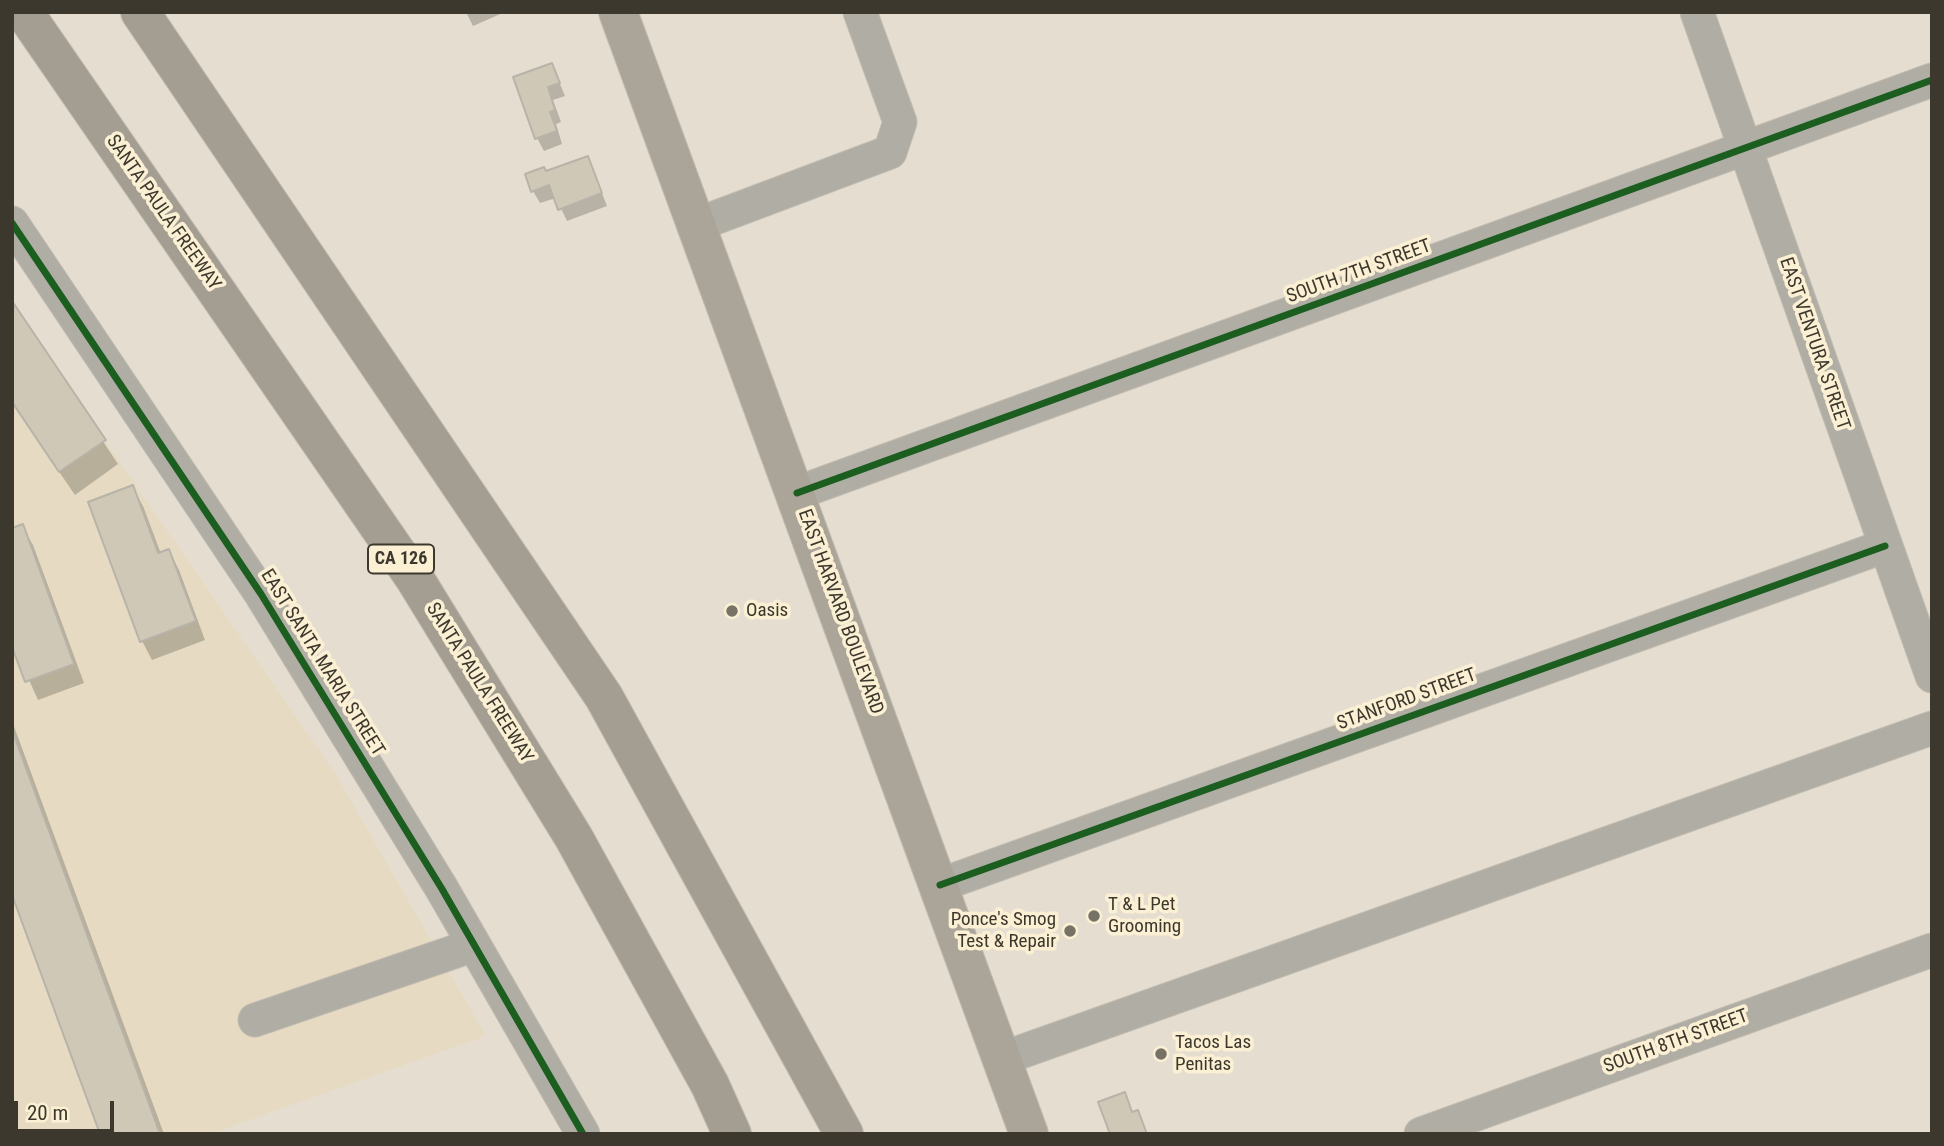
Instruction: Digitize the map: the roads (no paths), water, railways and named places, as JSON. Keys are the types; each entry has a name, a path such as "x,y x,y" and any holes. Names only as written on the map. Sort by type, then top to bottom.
{"highway":[{"name":"SANTA PAULA FREEWAY","path":"24,12 415,579 574,838 710,1085 732,1134"},
{"path":"140,12 604,697 844,1134"}],"main road":[{"name":"EAST HARVARD BOULEVARD","path":"618,12 797,493 1029,1134"}],"street":[{"path":"696,225 890,152 901,122 860,12"},
{"name":"EAST VENTURA STREET","path":"1697,12 1932,676"},
{"name":"SOUTH 7TH STREET","path":"797,493 1932,80"},
{"name":"EAST SANTA MARIA STREET","path":"12,223 261,594 474,945 583,1134"},
{"name":"STANFORD STREET","path":"940,885 1885,546"},
{"path":"1001,1059 1932,728"},
{"path":"255,1020 474,945"},
{"name":"SOUTH 8TH STREET","path":"1421,1134 1932,950"}],"place":[{"name":"Oasis","path":"732,611"},
{"name":"T & L Pet Grooming","path":"1094,916"},
{"name":"Ponce's Smog Test & Repair","path":"1070,931"},
{"name":"Tacos Las Penitas","path":"1161,1054"}]}
